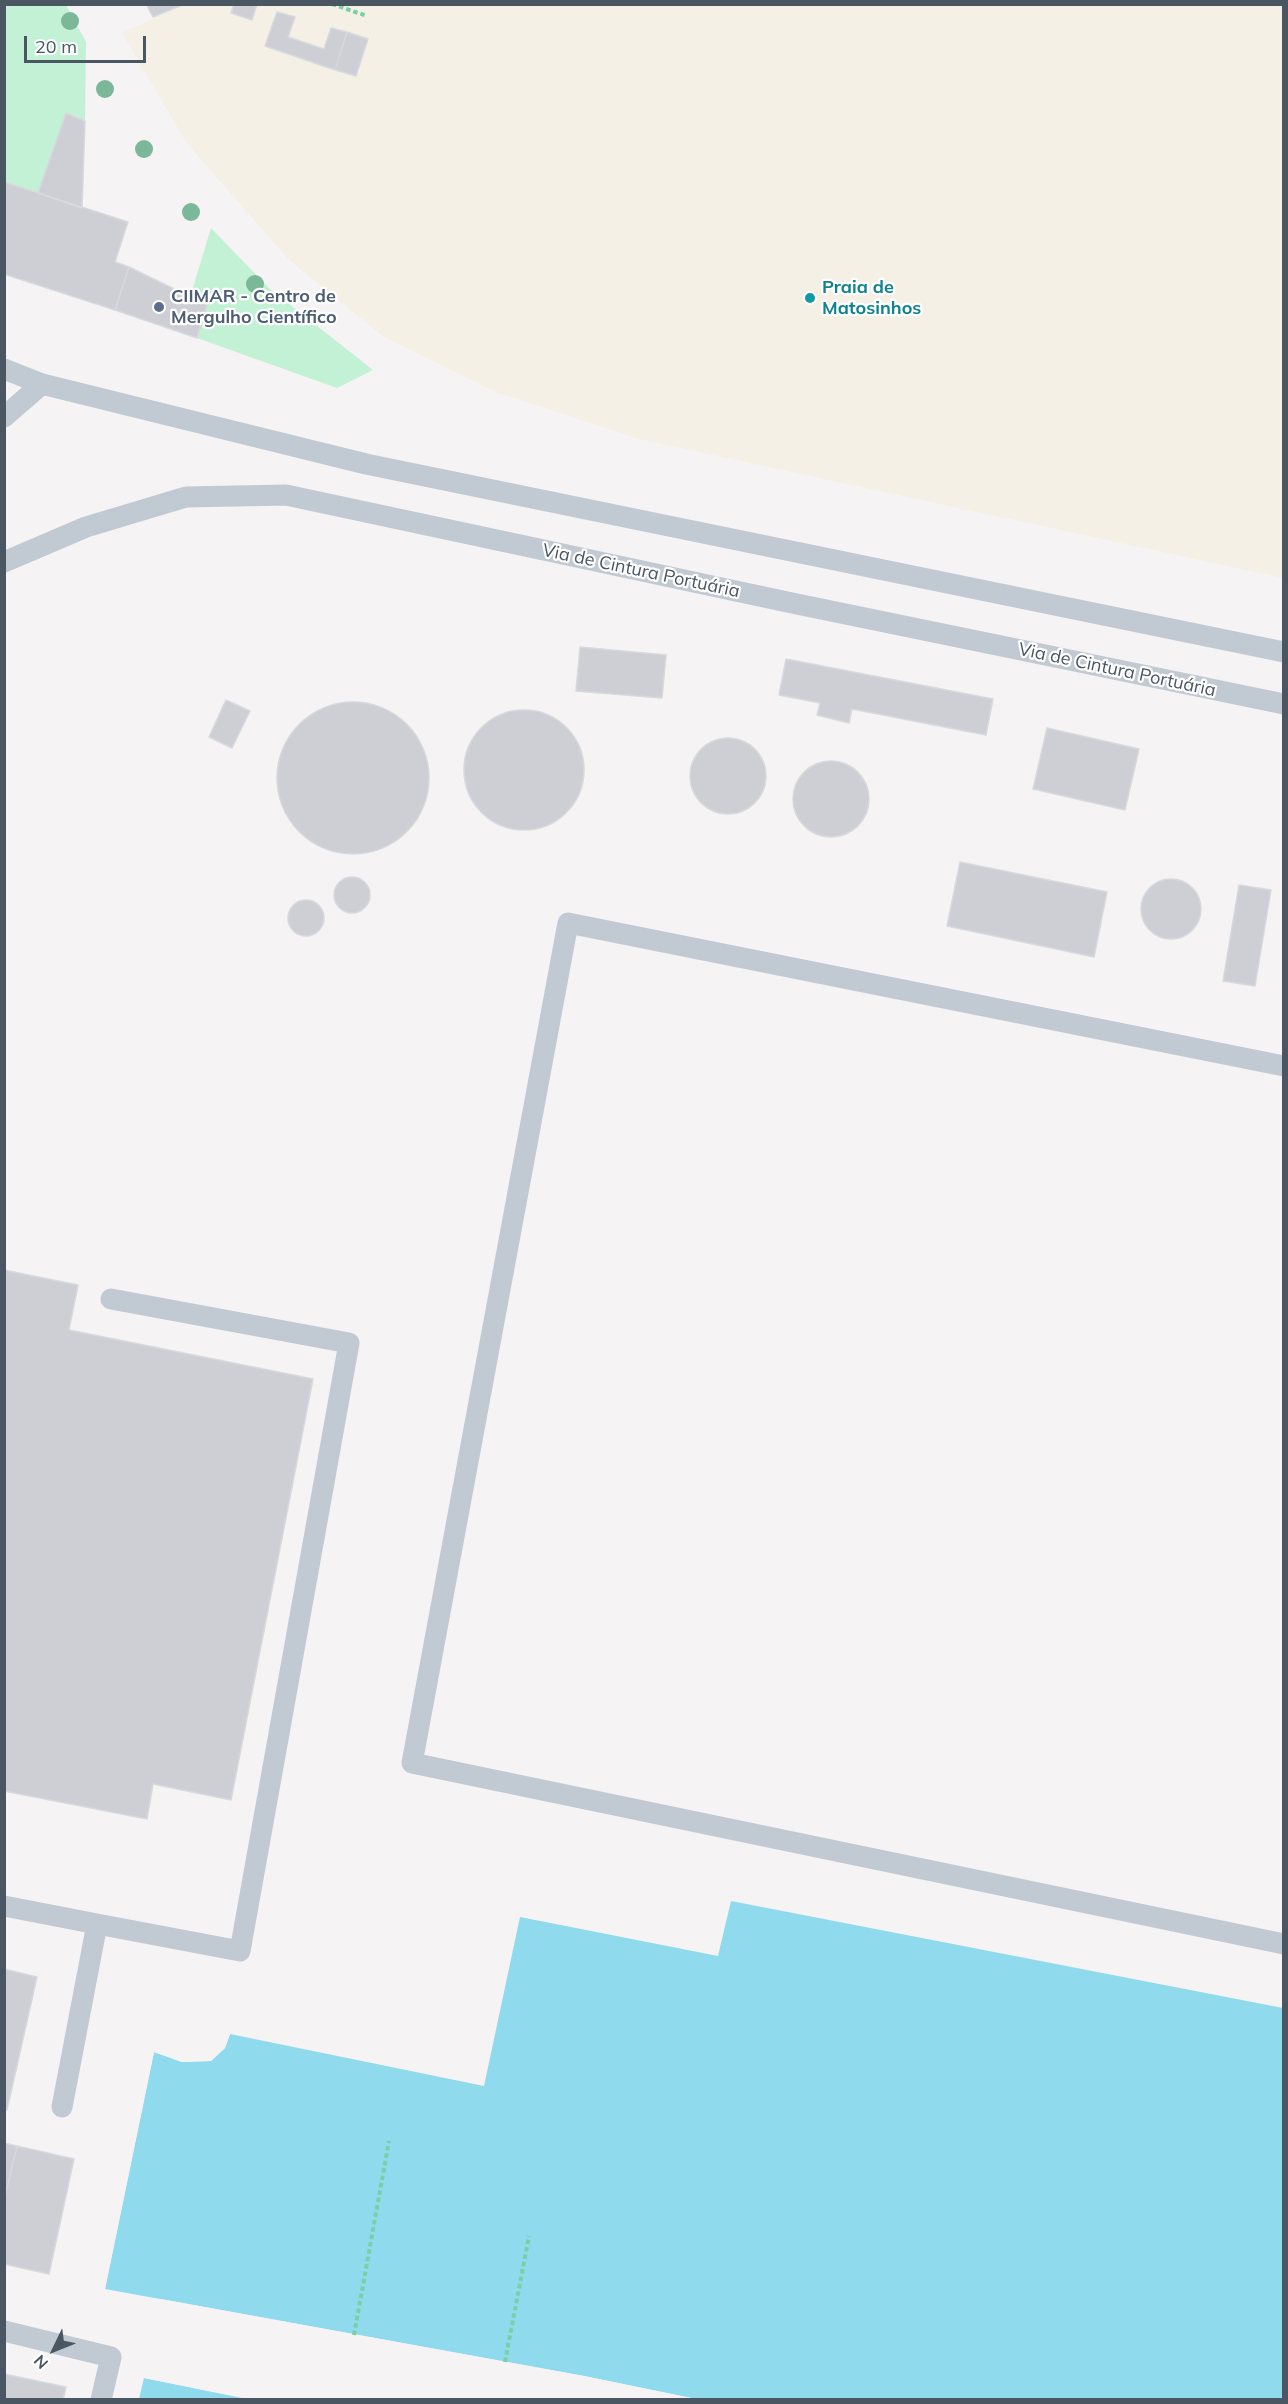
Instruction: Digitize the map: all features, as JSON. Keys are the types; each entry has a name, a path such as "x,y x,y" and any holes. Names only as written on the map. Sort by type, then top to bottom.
{"lane":[{"path":"4,369 42,384 366,464 1284,652"},
{"path":"4,417 42,384"},
{"name":"Via de Cintura Portuária","path":"4,562 86,527 186,497 286,495 780,601 1284,704"},
{"path":"1284,1066 568,923 412,1762 1284,1944"},
{"path":"4,1906 240,1951 349,1343 111,1299"},
{"path":"62,2107 97,1924"},
{"path":"4,2331 111,2357 101,2400"}],"path":[{"path":"332,4 367,16"},
{"path":"354,2336 389,2141"},
{"path":"505,2362 529,2236"}],"green space":[{"path":"5,5 66,5 86,42 85,121 38,193 5,182"},
{"path":"211,228 269,288 373,370 337,388 197,338 207,305 190,297"}],"sand":[{"name":"Praia de Matosinhos","path":"185,4 1283,5 1283,578 639,439 496,392 384,337 288,259 186,142 122,33"}],"water":[{"path":"731,1901 1283,2008 1283,2399 696,2399 584,2376 105,2289 154,2052 182,2062 211,2061 225,2048 230,2034 484,2086 520,1917 718,1956"},
{"path":"144,2378 249,2399 139,2399"}],"pier":[{"path":"227,2034 230,2034 225,2048 211,2061 182,2062 154,2052 105,2289 102,2288 151,2050 155,2049 182,2059 210,2058 222,2046"},
{"path":"161,2299 584,2376 696,2399 681,2400 584,2379 283,2326 160,2302"},
{"path":"145,2375 249,2397 252,2400 144,2378"}],"building":[{"path":"146,4 185,4 153,17"},
{"path":"234,4 257,4 252,20 231,13"},
{"path":"277,12 295,17 288,37 324,49 331,28 347,32 335,70 265,46"},
{"path":"347,32 368,39 356,76 335,70"},
{"path":"66,113 85,121 82,208 38,193"},
{"path":"4,182 128,222 115,262 129,267 115,310 4,274"},
{"path":"129,267 207,305 197,338 115,310"},
{"path":"580,647 666,655 662,698 576,691"},
{"path":"786,659 993,699 986,735 852,709 849,723 817,715 820,703 779,695"},
{"path":"226,700 250,711 232,748 209,737"},
{"path":"353,702 382,708 407,724 423,749 429,778 423,807 407,832 382,848 353,854 324,848 299,832 283,807 277,778 283,749 299,724 324,708"},
{"path":"524,710 547,714 567,727 580,747 584,770 580,793 567,813 547,826 524,830 501,826 481,813 468,793 464,770 468,747 481,727 501,714"},
{"path":"1047,728 1139,749 1125,810 1033,789"},
{"path":"728,738 742,741 755,749 763,762 766,776 763,790 755,803 742,811 728,814 714,811 701,803 693,790 690,776 693,762 701,749 714,741"},
{"path":"831,761 845,764 858,772 866,785 869,799 866,813 858,826 845,834 831,837 817,834 804,826 796,813 793,799 796,785 804,772 817,764"},
{"path":"960,862 1107,892 1094,957 947,926"},
{"path":"352,877 365,882 370,895 365,908 352,913 339,908 334,895 339,882"},
{"path":"1165,879 1177,879 1188,884 1196,892 1201,909 1199,921 1188,934 1177,939 1165,939 1154,934 1146,926 1141,915 1141,903 1146,892 1154,884"},
{"path":"1239,885 1271,890 1255,986 1223,981"},
{"path":"306,900 319,905 324,918 319,931 306,936 293,931 288,918 293,905"},
{"path":"4,1270 78,1285 69,1330 313,1379 231,1800 153,1784 147,1819 4,1791"},
{"path":"4,1969 37,1977 7,2110 4,2109"},
{"path":"4,2143 17,2146 4,2201"},
{"path":"17,2146 74,2159 49,2274 4,2264 4,2201"},
{"path":"4,2374 66,2387 63,2400 4,2400"}],"place":[{"name":"Praia de Matosinhos","path":"810,298"},
{"name":"CIIMAR - Centro de Mergulho Científico","path":"159,307"}]}
